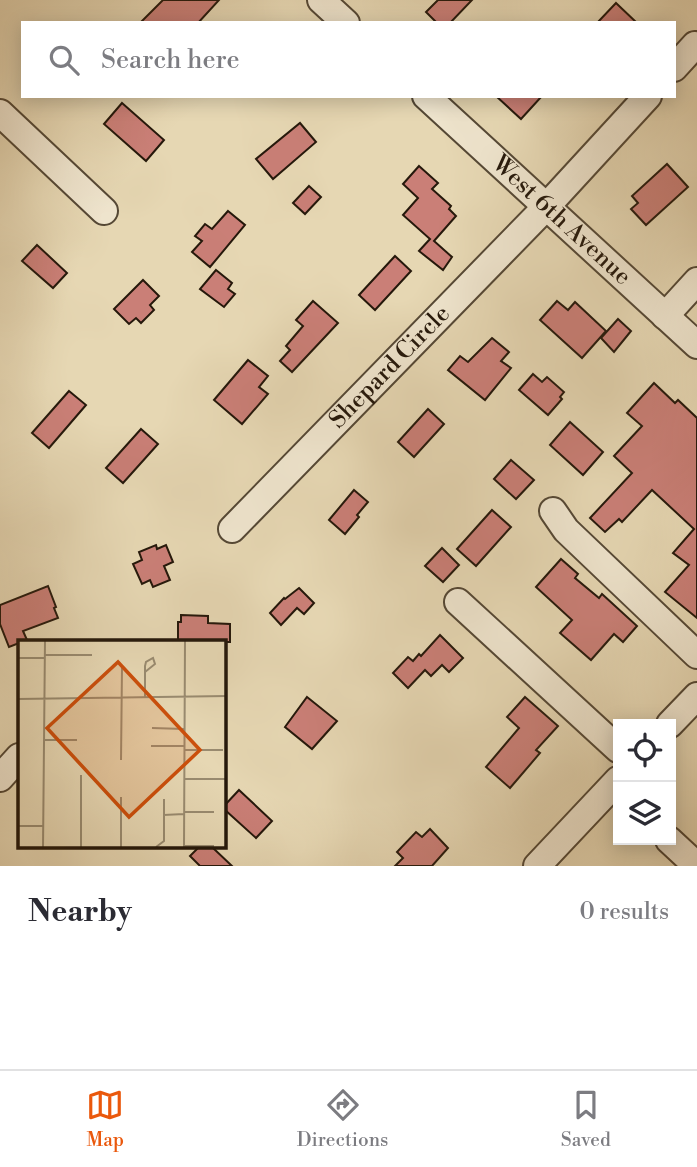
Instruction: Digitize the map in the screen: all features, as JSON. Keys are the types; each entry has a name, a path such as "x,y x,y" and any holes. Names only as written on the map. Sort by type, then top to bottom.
{"street":[{"path":"321,0 344,21"},
{"path":"676,66 695,45"},
{"name":"West 6th Avenue","path":"428,98 697,345"},
{"name":"Shepard Circle","path":"232,529 546,207 646,98"},
{"path":"0,113 104,211"},
{"path":"665,316 697,281"},
{"path":"553,511 566,530 697,655"},
{"path":"458,602 613,744"},
{"path":"675,719 697,696"},
{"path":"0,778 18,758"},
{"path":"537,866 613,789"},
{"path":"674,845 697,866"}],"building":[{"path":"163,0 219,0 200,21 142,21"},
{"path":"438,0 472,0 452,21 435,21 426,12"},
{"path":"616,3 635,21 599,21"},
{"path":"498,98 540,98 521,119"},
{"path":"122,103 164,140 146,161 104,124"},
{"path":"300,123 316,142 273,179 256,159"},
{"path":"667,164 688,187 646,225 631,209 638,203 632,196"},
{"path":"419,166 438,183 432,189 451,206 449,209 456,216 434,241 452,257 443,270 419,251 430,239 403,215 418,198 403,184"},
{"path":"309,186 321,197 305,214 293,203"},
{"path":"228,211 245,225 210,267 192,252 202,241 195,236 205,224 212,229"},
{"path":"37,245 67,273 53,288 22,261"},
{"path":"395,256 411,271 375,310 359,295"},
{"path":"216,270 232,283 228,289 235,294 224,307 200,289"},
{"path":"143,280 159,296 150,305 154,310 141,323 136,318 129,324 114,309"},
{"path":"313,301 338,323 292,372 280,361 290,350 286,346 303,326 296,320"},
{"path":"557,301 568,310 575,302 606,331 582,358 540,320"},
{"path":"618,319 631,331 614,352 601,338"},
{"path":"492,338 509,352 501,361 511,368 485,400 448,370 460,356 468,362"},
{"path":"248,360 268,376 259,387 268,394 242,424 214,400"},
{"path":"533,374 542,382 547,377 564,392 560,397 562,399 548,415 519,390"},
{"path":"654,383 675,403 678,400 697,418 697,618 665,592 689,565 673,553 694,529 652,490 622,522 619,519 605,532 590,518 632,473 614,456 642,426 627,413"},
{"path":"69,391 86,405 49,448 32,433"},
{"path":"428,409 444,424 414,457 398,442"},
{"path":"570,422 603,452 583,475 550,445"},
{"path":"141,429 158,444 123,483 106,468"},
{"path":"511,460 534,480 516,499 494,479"},
{"path":"354,490 368,502 345,534 329,520"},
{"path":"492,510 511,527 476,566 457,549"},
{"path":"156,545 157,549 166,545 173,562 164,566 170,580 153,587 150,580 142,584 133,564 142,560 139,552"},
{"path":"442,548 459,565 443,582 425,566"},
{"path":"561,559 578,574 575,578 599,598 602,594 637,626 623,642 614,634 591,660 560,633 572,620 536,587"},
{"path":"48,586 58,618 23,631 27,640 18,640 18,644 9,647 0,624 0,605"},
{"path":"299,588 314,603 304,614 297,608 281,625 270,613 284,598"},
{"path":"181,615 208,616 208,623 230,624 230,642 178,640 178,622 181,622"},
{"path":"440,635 463,658 449,672 442,665 431,676 425,670 408,688 393,673 408,657 413,661 419,654 421,656"},
{"path":"307,697 337,721 312,749 285,727"},
{"path":"525,697 558,726 536,750 540,753 510,788 486,767 519,728 507,717"},
{"path":"239,790 272,821 256,838 226,811 226,804"},
{"path":"430,829 448,848 432,866 395,866 403,858 397,852 416,832 422,837"},
{"path":"198,848 213,848 232,866 200,866 190,856"}]}
